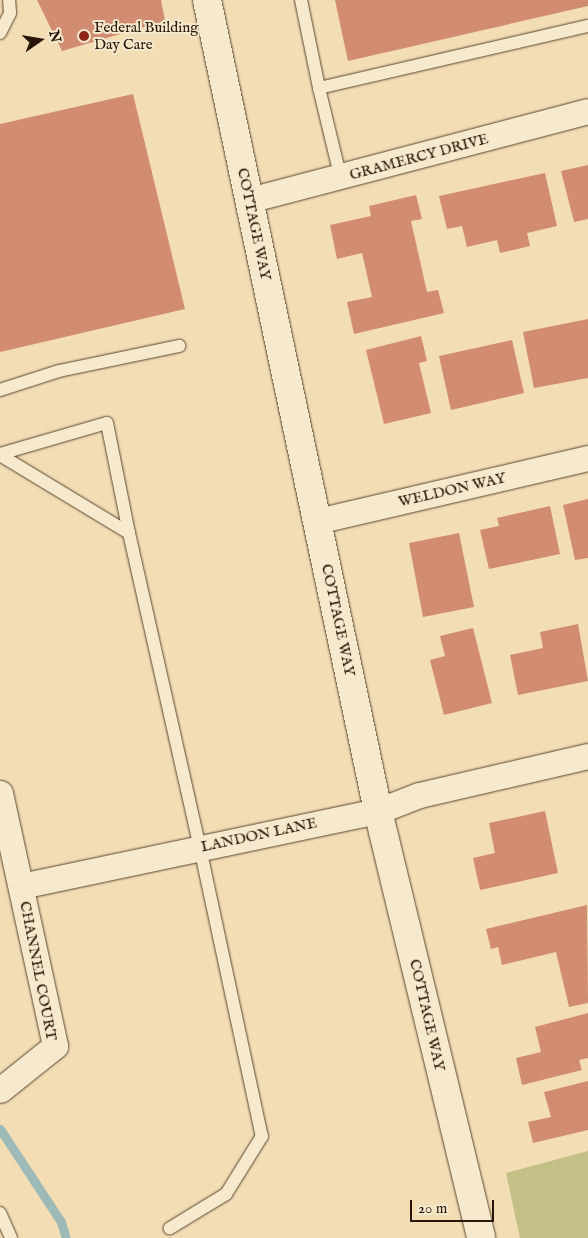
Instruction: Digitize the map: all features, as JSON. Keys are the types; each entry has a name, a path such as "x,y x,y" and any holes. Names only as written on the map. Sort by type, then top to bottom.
{"street":[{"name":"COTTAGE WAY","path":"207,0 378,810 481,1238"},
{"name":"GRAMERCY DRIVE","path":"249,200 341,178 588,111"},
{"name":"WELDON WAY","path":"317,522 588,458"},
{"name":"LANDON LANE","path":"21,886 378,810 419,795 588,756"},
{"path":"0,793 3,818 21,886"},
{"name":"CHANNEL COURT","path":"5,1086 54,1046 21,886"}],"lane":[{"path":"0,33 10,13 9,0"},
{"path":"301,0 319,88 341,178"},
{"path":"319,88 588,26"},
{"path":"0,390 59,372 179,346"},
{"path":"0,454 107,423 129,533 262,1136 226,1194 170,1228"},
{"path":"0,454 129,533"},
{"path":"0,1213 11,1238"}],"shaded area":[{"path":"588,1151 588,1238 520,1238 506,1173"}],"building":[{"name":"Federal Building Day Care","path":"37,0 161,0 165,21 62,51"},
{"path":"335,0 588,0 588,6 348,61"},
{"path":"133,94 185,309 0,352 0,124"},
{"path":"588,165 588,219 574,222 561,171"},
{"path":"545,173 557,226 527,233 530,246 500,253 497,240 467,247 462,226 447,229 439,196"},
{"path":"416,195 422,219 411,221 427,292 438,290 444,313 354,334 347,302 372,297 362,253 337,259 330,225 371,216 369,206"},
{"path":"588,319 588,378 534,388 523,332"},
{"path":"421,336 427,361 419,363 431,413 384,424 366,350"},
{"path":"512,340 524,393 451,410 439,356"},
{"path":"588,499 588,558 575,560 563,505"},
{"path":"550,506 560,554 489,569 480,530 499,526 497,518"},
{"path":"459,533 474,607 423,617 409,543"},
{"path":"578,624 588,681 518,695 510,655 543,648 540,632"},
{"path":"473,628 492,703 444,715 430,660 445,656 440,636"},
{"path":"545,811 558,873 480,890 473,858 495,853 489,823"},
{"path":"587,905 588,1003 569,1007 556,952 502,965 498,947 491,949 486,929"},
{"path":"588,1013 588,1058 579,1060 582,1070 522,1085 516,1058 541,1052 535,1027"},
{"path":"588,1081 588,1130 533,1143 528,1122 551,1117 544,1092"}],"waterway":[{"path":"0,1129 61,1222 66,1238"}],"place":[{"name":"Federal Building Day Care","path":"84,36"}]}
